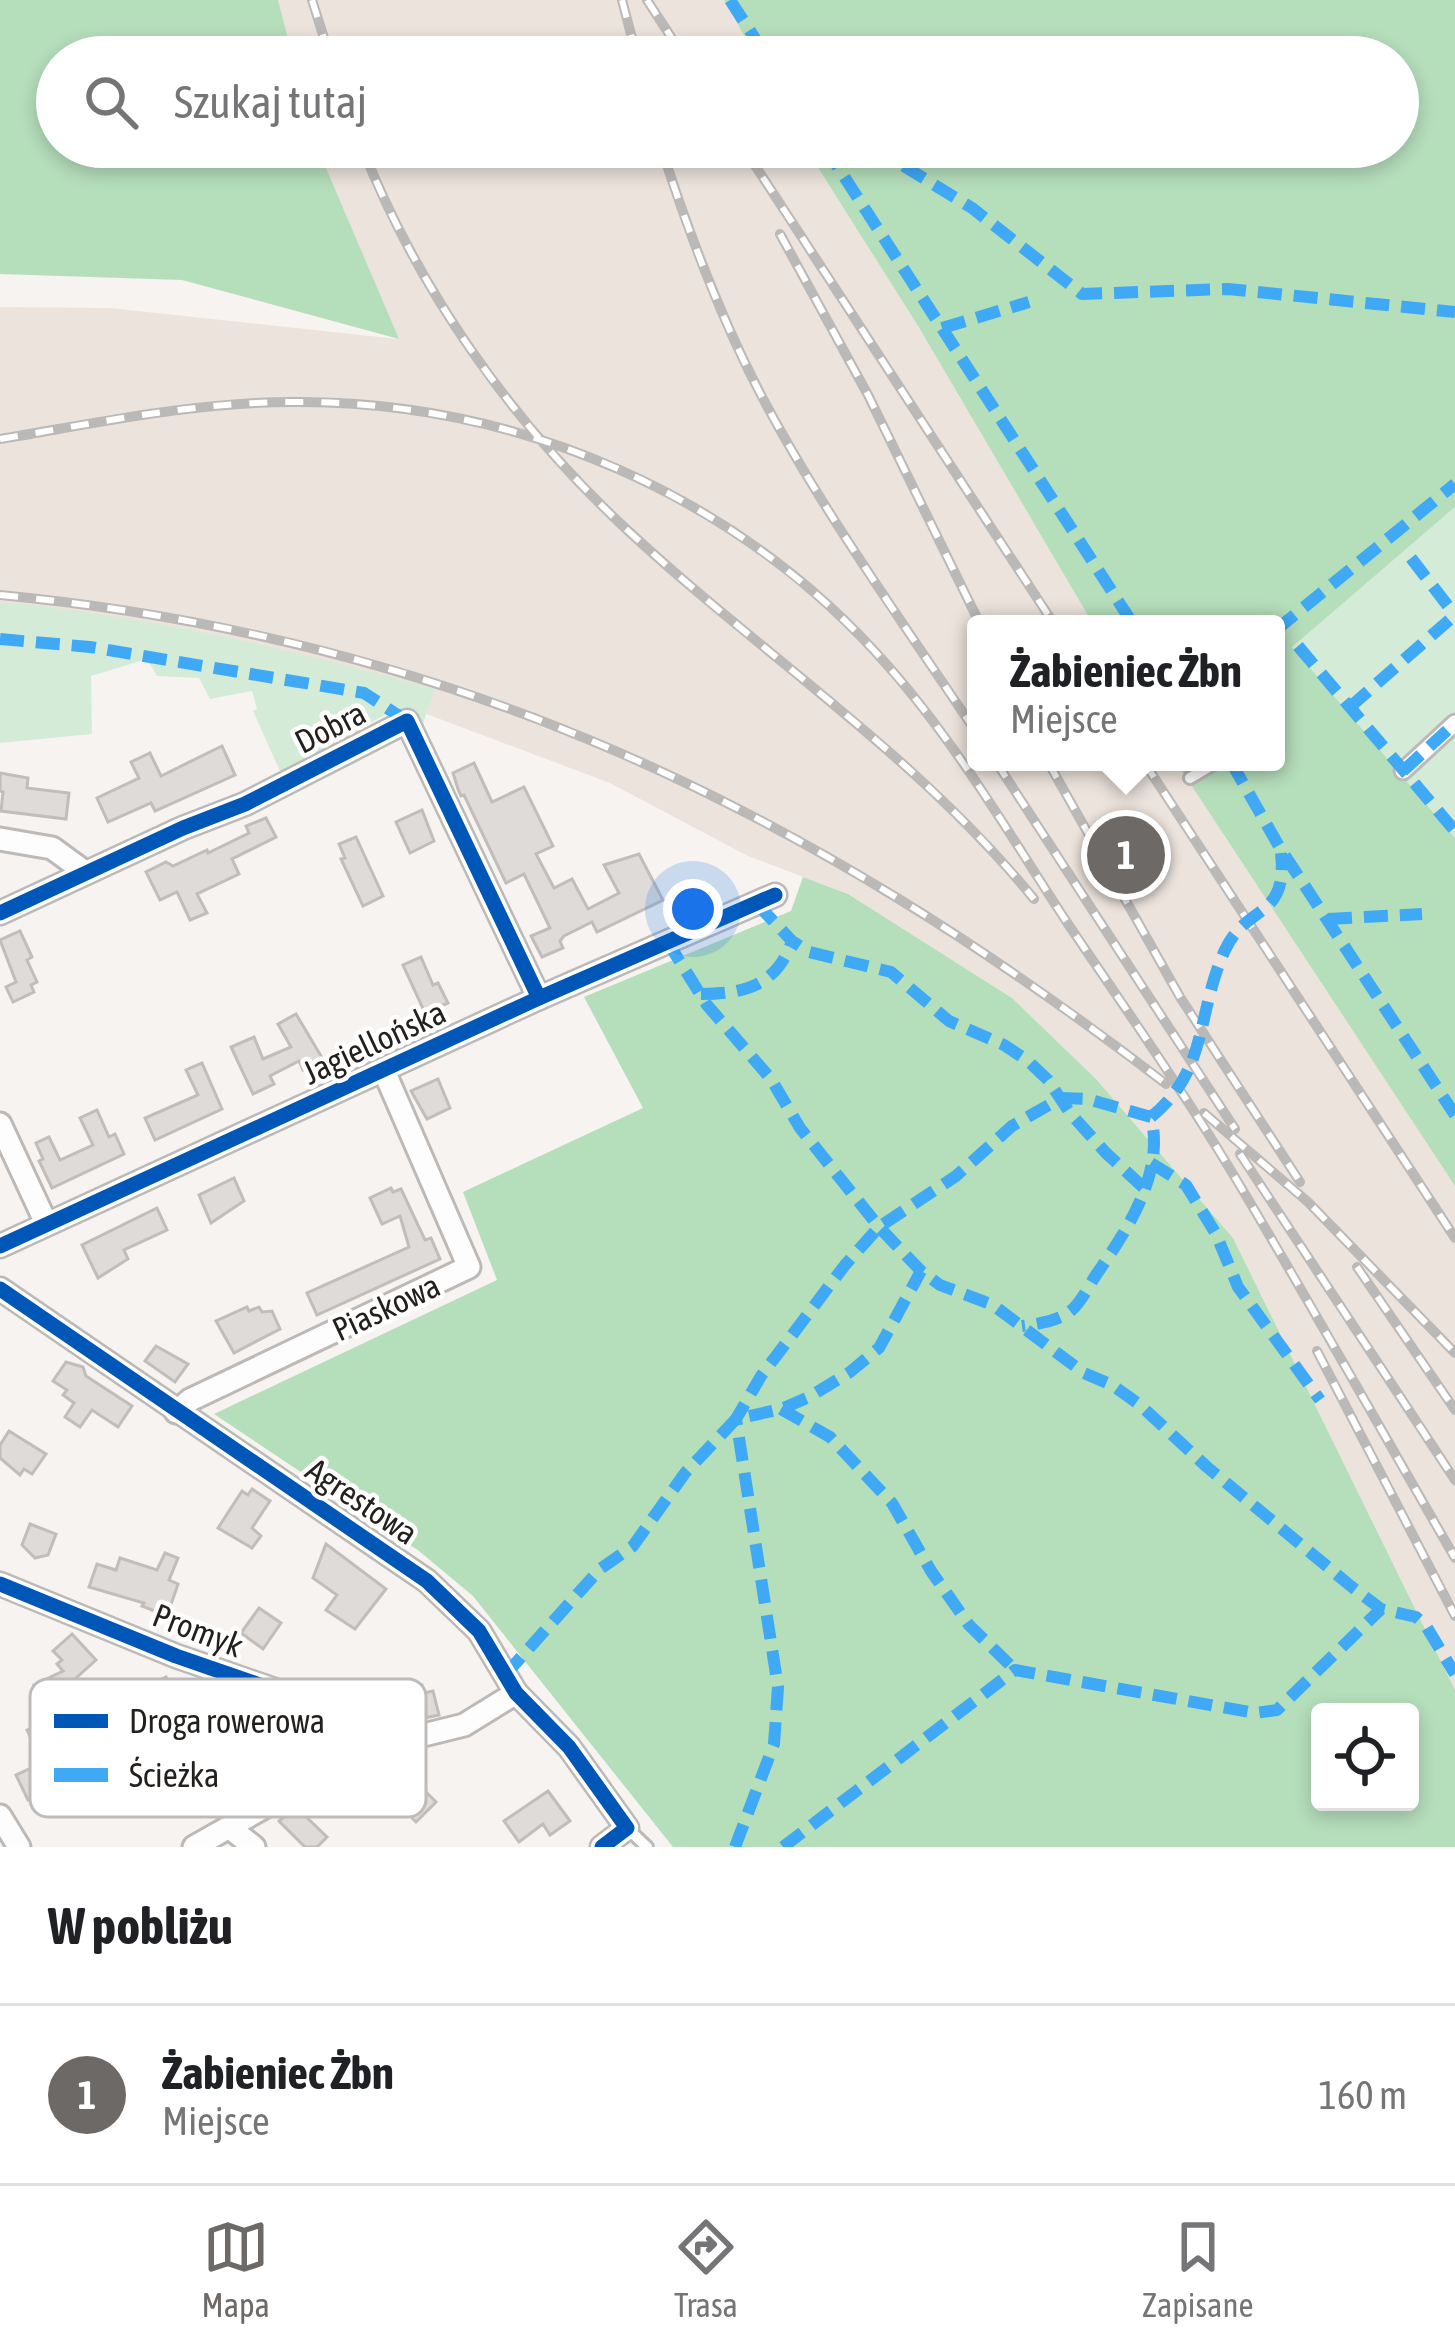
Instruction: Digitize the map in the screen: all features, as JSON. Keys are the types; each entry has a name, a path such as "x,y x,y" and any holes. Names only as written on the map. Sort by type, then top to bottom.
{"street":[{"name":"Dobra","path":"0,913 245,804 407,721 539,998"},
{"path":"1403,770 1455,723"},
{"path":"0,839 52,848 85,872"},
{"name":"Jagiellońska","path":"0,1246 539,998 776,895"},
{"name":"Piaskowa","path":"176,1412 190,1400 469,1268 384,1071"},
{"path":"0,1124 46,1223"},
{"name":"Agrestowa","path":"0,1289 427,1581 479,1631 516,1693 569,1747 627,1828"},
{"name":"Promyk","path":"0,1583 242,1679"},
{"path":"426,1734 464,1725 516,1693"},
{"path":"0,1816 19,1847"},
{"path":"194,1847 249,1817"},
{"path":"230,1828 254,1847"},
{"path":"602,1847 627,1828"}],"lane":[{"path":"1190,778 1202,771"},
{"path":"627,1828 647,1847"}],"shaded area":[{"path":"278,0 724,0 744,36 287,36"},
{"path":"326,168 818,168 918,326 1088,615 967,615 967,771 1182,771 1455,1186 1455,1690 1233,1238 1096,1079 1012,998 848,894 748,856 610,783 408,707 0,616 0,307 110,308 398,339"}],"green space":[{"path":"0,0 278,0 287,36 36,36 36,168 326,168 399,339 182,280 0,274"},
{"path":"724,0 1455,0 1455,507 1292,647 1455,838 1455,1186 1182,771 1285,771 1285,615 1088,615 918,326 818,168 1419,168 1419,36 744,36"},
{"path":"1455,507 1455,838 1291,647"},
{"path":"0,602 219,636 435,689 422,726 418,727 408,710 394,712 280,771 253,711 257,709 252,691 210,699 199,678 157,676 147,659 91,676 92,734 0,743"},
{"path":"803,877 848,894 1012,998 1096,1079 1233,1238 1455,1690 1455,1847 673,1847 473,1596 419,1551 214,1414 497,1280 463,1192 643,1108 584,997 791,911"}],"building":[{"path":"222,746 235,775 155,811 151,803 108,822 97,798 139,778 131,762 150,753 161,776"},
{"path":"474,763 492,802 524,787 553,846 536,854 554,888 572,879 588,909 619,893 604,865 639,854 663,900 597,932 592,922 564,936 563,948 542,957 531,936 550,928 524,874 506,883 458,789 453,773"},
{"path":"0,773 28,778 27,788 69,793 66,819 1,811"},
{"path":"422,810 434,841 410,853 396,822"},
{"path":"266,818 276,837 232,859 239,874 197,894 207,913 190,920 177,892 160,900 146,872 166,862 173,866 208,853 249,833 246,826"},
{"path":"356,837 383,896 363,906 339,844"},
{"path":"20,931 37,982 31,985 34,992 13,1002 6,987 16,982 0,940"},
{"path":"421,957 433,985 438,983 448,1003 425,1013 403,965"},
{"path":"296,1014 324,1061 303,1070 299,1061 270,1076 274,1084 253,1094 231,1047 254,1037 263,1059 291,1047 278,1024"},
{"path":"202,1063 222,1109 155,1140 145,1118 198,1095 186,1070"},
{"path":"438,1079 450,1108 427,1119 411,1091"},
{"path":"97,1110 109,1137 115,1134 124,1154 52,1188 36,1143 49,1137 60,1160 93,1145 80,1118"},
{"path":"234,1178 244,1201 211,1223 199,1195"},
{"path":"391,1188 393,1192 401,1189 425,1240 431,1238 440,1259 317,1315 307,1293 409,1247 400,1216 382,1224 370,1198"},
{"path":"157,1208 167,1230 124,1250 128,1259 98,1278 82,1245"},
{"path":"247,1307 249,1311 259,1307 262,1312 272,1311 280,1329 234,1353 216,1321"},
{"path":"156,1346 188,1364 175,1382 145,1361"},
{"path":"66,1362 83,1367 86,1376 132,1406 118,1427 92,1410 80,1427 65,1417 74,1403 63,1395 67,1390 53,1381"},
{"path":"9,1431 46,1454 32,1474 24,1469 20,1475 0,1458 0,1445"},
{"path":"252,1489 270,1501 252,1528 261,1536 252,1548 218,1528 242,1491 248,1495"},
{"path":"30,1524 56,1534 48,1555 35,1558 22,1545"},
{"path":"326,1544 386,1589 355,1629 326,1610 337,1595 313,1578"},
{"path":"165,1553 178,1558 169,1580 178,1584 167,1616 142,1606 144,1603 89,1587 97,1564 116,1570 120,1558 157,1570"},
{"path":"259,1608 281,1623 263,1649 241,1633"},
{"path":"72,1634 96,1660 75,1679 46,1679 63,1671 57,1664 62,1660 53,1651"},
{"path":"433,1691 439,1715 426,1718 426,1693"},
{"path":"30,1769 30,1799 28,1800 16,1775"},
{"path":"548,1791 570,1821 550,1835 543,1824 519,1842 504,1821"},
{"path":"426,1792 436,1802 426,1812"},
{"path":"306,1817 327,1837 317,1847 305,1847 279,1821"}],"railway":[{"path":"312,0 323,36"},
{"path":"622,0 631,36"},
{"path":"647,0 670,36"},
{"path":"371,168 440,302 544,443 624,527 939,797 1034,899"},
{"path":"668,168 705,272 760,393 836,523 967,719"},
{"path":"757,168 1048,615"},
{"path":"780,234 868,395 976,615"},
{"path":"0,439 146,415 292,402 376,406 460,418 541,440 619,470 694,507 764,553 829,606 888,666 967,770"},
{"path":"0,595 166,617 323,651 474,696 619,752 759,820 897,898 1032,986 1166,1084"},
{"path":"968,771 1216,1147 1455,1558"},
{"path":"1002,771 1235,1129"},
{"path":"1053,771 1180,997 1300,1182"},
{"path":"1150,771 1455,1238"},
{"path":"1204,1113 1308,1202 1455,1353"},
{"path":"1240,1154 1455,1480"},
{"path":"1357,1267 1455,1410"},
{"path":"1317,1351 1455,1616"}],"marked path":[{"path":"730,0 753,36"},
{"path":"839,168 1127,615"},
{"path":"907,168 972,208 1082,294 1228,289 1455,312"},
{"path":"942,328 1029,302"},
{"path":"1285,623 1455,484"},
{"path":"1411,558 1455,615"},
{"path":"1350,707 1455,615"},
{"path":"0,639 90,647 364,693 407,721"},
{"path":"1298,646 1455,831"},
{"path":"1403,771 1455,723"},
{"path":"1236,771 1280,848 1455,1115"},
{"path":"1151,1117 1170,1099 1192,1060 1225,950 1278,890 1281,853"},
{"path":"757,904 809,952 891,972 949,1021 1028,1061 1106,1153 1144,1188"},
{"path":"1328,919 1422,914"},
{"path":"667,941 707,1005 771,1079 800,1128 879,1227 921,1271 940,1285 993,1305 1084,1373 1140,1405 1352,1587 1381,1609 1416,1617 1455,1674"},
{"path":"701,994 757,984 778,968 792,941"},
{"path":"735,1847 774,1744 778,1687 736,1419 761,1376 879,1227 956,1176 1012,1126 1061,1098 1087,1099 1151,1117 1154,1138 1148,1180 1120,1239 1072,1310 1051,1321 1022,1326"},
{"path":"1151,1163 1186,1185 1216,1234 1238,1287 1320,1400"},
{"path":"505,1675 600,1569 633,1546 685,1473 736,1419 809,1397 879,1348 921,1271"},
{"path":"781,1409 830,1437 892,1503 969,1625 1015,1670"},
{"path":"783,1847 1015,1670 1255,1713 1277,1710 1381,1609"}],"cycle path":[{"path":"0,913 245,804 407,721 539,998"},
{"path":"0,1246 775,895"},
{"path":"0,1289 427,1581 479,1631 516,1693 569,1747 627,1828 602,1847"},
{"path":"0,1584 242,1679"}],"place":[{"name":"Żabieniec Żbn","path":"1126,855"}]}
